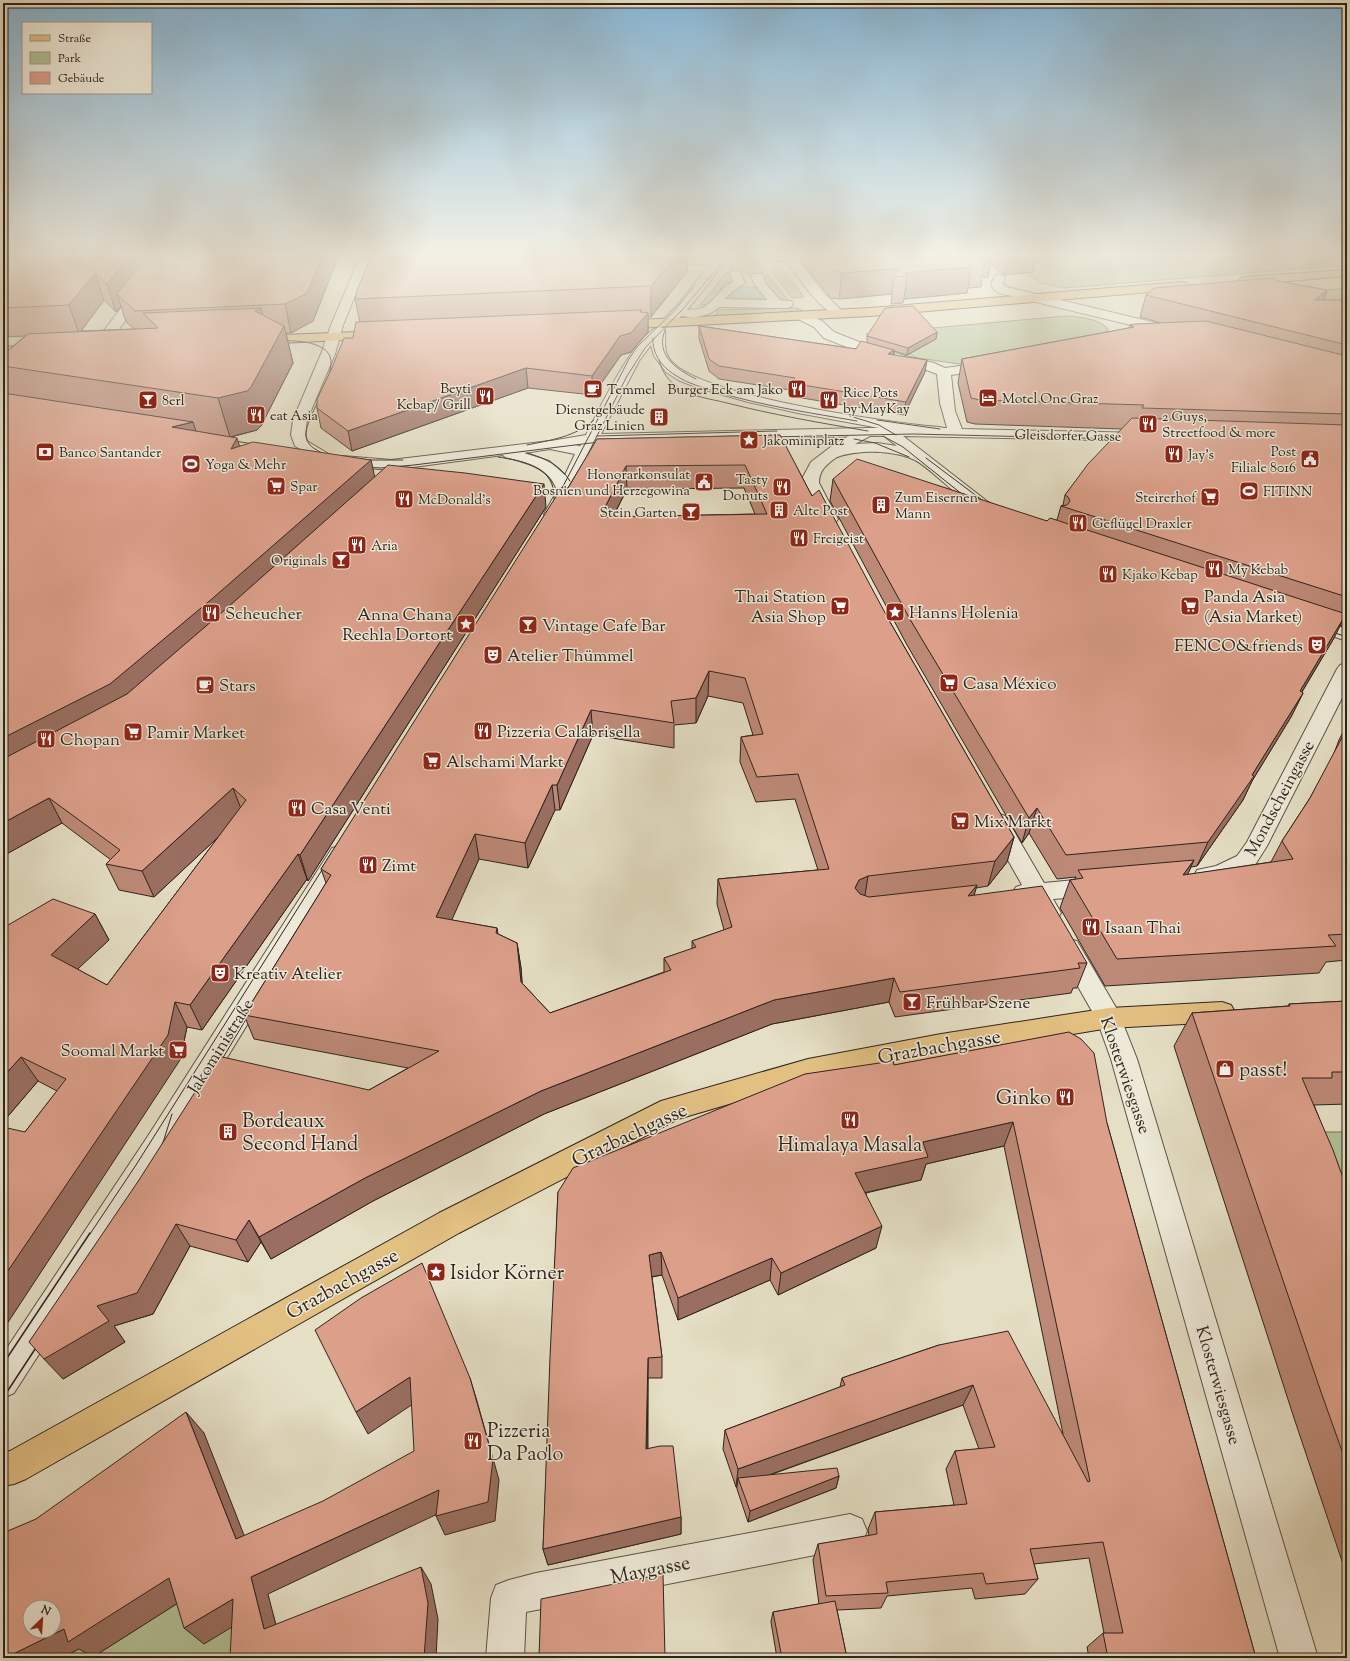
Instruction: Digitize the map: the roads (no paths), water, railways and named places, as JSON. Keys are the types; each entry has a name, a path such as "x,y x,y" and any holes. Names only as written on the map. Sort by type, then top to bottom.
{"main road":[{"path":"245,340 387,335"},
{"path":"77,347 111,346"},
{"path":"3,351 47,349"},
{"name":"Grazbachgasse","path":"3,1469 14,1467 449,1223 671,1109 808,1070 941,1045 1109,1018 1244,1010"}],"street":[{"path":"90,347 108,335"},
{"path":"540,534 560,500 633,361 646,343 656,335"},
{"path":"659,335 657,344 663,360 670,369 698,383 733,394 800,409 912,428 956,432"},
{"path":"829,335 872,352 929,366 944,372 1000,364"},
{"path":"1160,340 1183,337 1175,335"},
{"path":"327,459 300,443 298,435 300,420 328,354 332,337"},
{"path":"944,372 945,394 956,432"},
{"path":"839,536 811,483 811,477 816,465 826,456 867,432"},
{"path":"888,432 982,505 1007,518"},
{"path":"291,453 368,464 389,474 493,453 550,445 588,445 643,436 956,432"},
{"name":"Gleisdorfer Gasse","path":"956,432 1158,438"},
{"path":"826,456 844,451 889,448 920,457"},
{"path":"493,453 525,458 550,469 560,477 560,500"},
{"path":"1290,616 1347,635"},
{"name":"Mondscheingasse","path":"1188,877 1220,874 1245,862 1256,846 1347,669"},
{"name":"Klosterwiesgasse","path":"987,804 1109,1018 1124,1059 1299,1658"},
{"name":"Jakoministraße","path":"3,1382 158,1145 350,837"},
{"path":"1002,895 1117,885"},
{"name":"Maygasse","path":"505,1658 508,1598 536,1590 850,1531"}],"tram line":[{"path":"585,444 629,359 637,347 650,335"},
{"path":"653,340 658,335"},
{"path":"664,335 663,347 669,360 681,371 696,379"},
{"path":"597,436 627,376 645,348 653,340"},
{"path":"653,340 654,349 659,360"},
{"path":"276,341 311,343 326,351 330,357 331,365 328,377 307,427 306,434 308,443 326,455"},
{"path":"659,360 666,368 680,378 720,393 788,409 857,421"},
{"path":"659,360 662,369 669,380 680,389 691,394 780,415 868,431"},
{"path":"850,416 879,425 895,434"},
{"path":"527,445 571,434 587,426 594,420"},
{"path":"877,420 940,429"},
{"path":"597,436 777,431"},
{"path":"769,437 895,434"},
{"path":"895,434 1123,439"},
{"path":"594,443 597,436"},
{"path":"883,436 903,447 968,499"},
{"path":"854,439 875,443 909,457"},
{"path":"228,440 260,445"},
{"path":"594,443 607,441"},
{"path":"581,468 594,443"},
{"path":"585,444 594,443"},
{"path":"361,467 381,468 414,465 585,444"},
{"path":"568,477 585,444"},
{"path":"527,453 540,457 557,466 568,477"},
{"path":"498,457 528,464 544,473 550,480 553,488 554,499"},
{"path":"926,458 990,506"},
{"path":"361,460 403,460"},
{"path":"558,496 568,477"},
{"path":"568,477 570,481"},
{"path":"1326,630 1347,637"},
{"path":"90,1234 136,1165 327,862"},
{"path":"218,1066 251,1011"},
{"path":"160,1152 172,1114"},
{"path":"3,1364 90,1233"},
{"path":"3,1398 41,1340"}],"place":[{"name":"Temmel","path":"593,389"},
{"name":"Burger Eck am Jako","path":"797,389"},
{"name":"Beyti Kebap/ Grill","path":"485,396"},
{"name":"Motel One Graz","path":"988,398"},
{"name":"8erl","path":"148,400"},
{"name":"Rice Pots by MayKay","path":"829,400"},
{"name":"eat Asia","path":"256,415"},
{"name":"Dienstgebäude Graz Linien","path":"659,417"},
{"name":"2 Guys, Streetfood & more","path":"1148,424"},
{"name":"Jakominiplatz","path":"749,440"},
{"name":"Banco Santander","path":"45,452"},
{"name":"Jay's","path":"1174,454"},
{"name":"Post Filiale 8016","path":"1310,459"},
{"name":"Yoga & Mehr","path":"191,464"},
{"name":"Honorarkonsulat Bosnien und Herzegowina","path":"704,482"},
{"name":"Spar","path":"276,486"},
{"name":"Tasty Donuts","path":"782,487"},
{"name":"FITINN","path":"1249,491"},
{"name":"Steirerhof","path":"1210,497"},
{"name":"McDonald's","path":"404,499"},
{"name":"Zum Eisernen Mann","path":"881,505"},
{"name":"Alte Post","path":"779,510"},
{"name":"Stein Garten","path":"691,512"},
{"name":"Geflügel Draxler","path":"1078,523"},
{"name":"Freigeist","path":"799,538"},
{"name":"Aria","path":"357,545"},
{"name":"Originals","path":"341,560"},
{"name":"My Kebab","path":"1214,569"},
{"name":"Kjako Kebap","path":"1108,574"},
{"name":"Thai Station Asia Shop","path":"840,606"},
{"name":"Panda Asia (Asia Market)","path":"1190,606"},
{"name":"Hanns Holenia","path":"895,612"},
{"name":"Scheucher","path":"211,613"},
{"name":"Anna Chana Rechla Dortort","path":"466,624"},
{"name":"Vintage Cafe Bar","path":"528,625"},
{"name":"FENCO&friends","path":"1317,645"},
{"name":"Atelier Thümmel","path":"493,655"},
{"name":"Casa México","path":"949,683"},
{"name":"Stars","path":"205,685"},
{"name":"Pizzeria Calabrisella","path":"483,731"},
{"name":"Pamir Market","path":"133,732"},
{"name":"Chopan","path":"46,739"},
{"name":"Alschami Markt","path":"432,761"},
{"name":"Casa Venti","path":"297,808"},
{"name":"Mix Markt","path":"960,821"},
{"name":"Zimt","path":"368,865"},
{"name":"Isaan Thai","path":"1091,927"},
{"name":"Kreativ Atelier","path":"220,973"},
{"name":"Frühbar Szene","path":"912,1002"},
{"name":"Soomal Markt","path":"178,1050"},
{"name":"passt!","path":"1225,1069"},
{"name":"Ginko","path":"1065,1097"},
{"name":"Himalaya Masala","path":"850,1120"},
{"name":"Bordeaux Second Hand","path":"228,1132"},
{"name":"Isidor Körner","path":"436,1272"},
{"name":"Pizzeria Da Paolo","path":"473,1441"}]}
